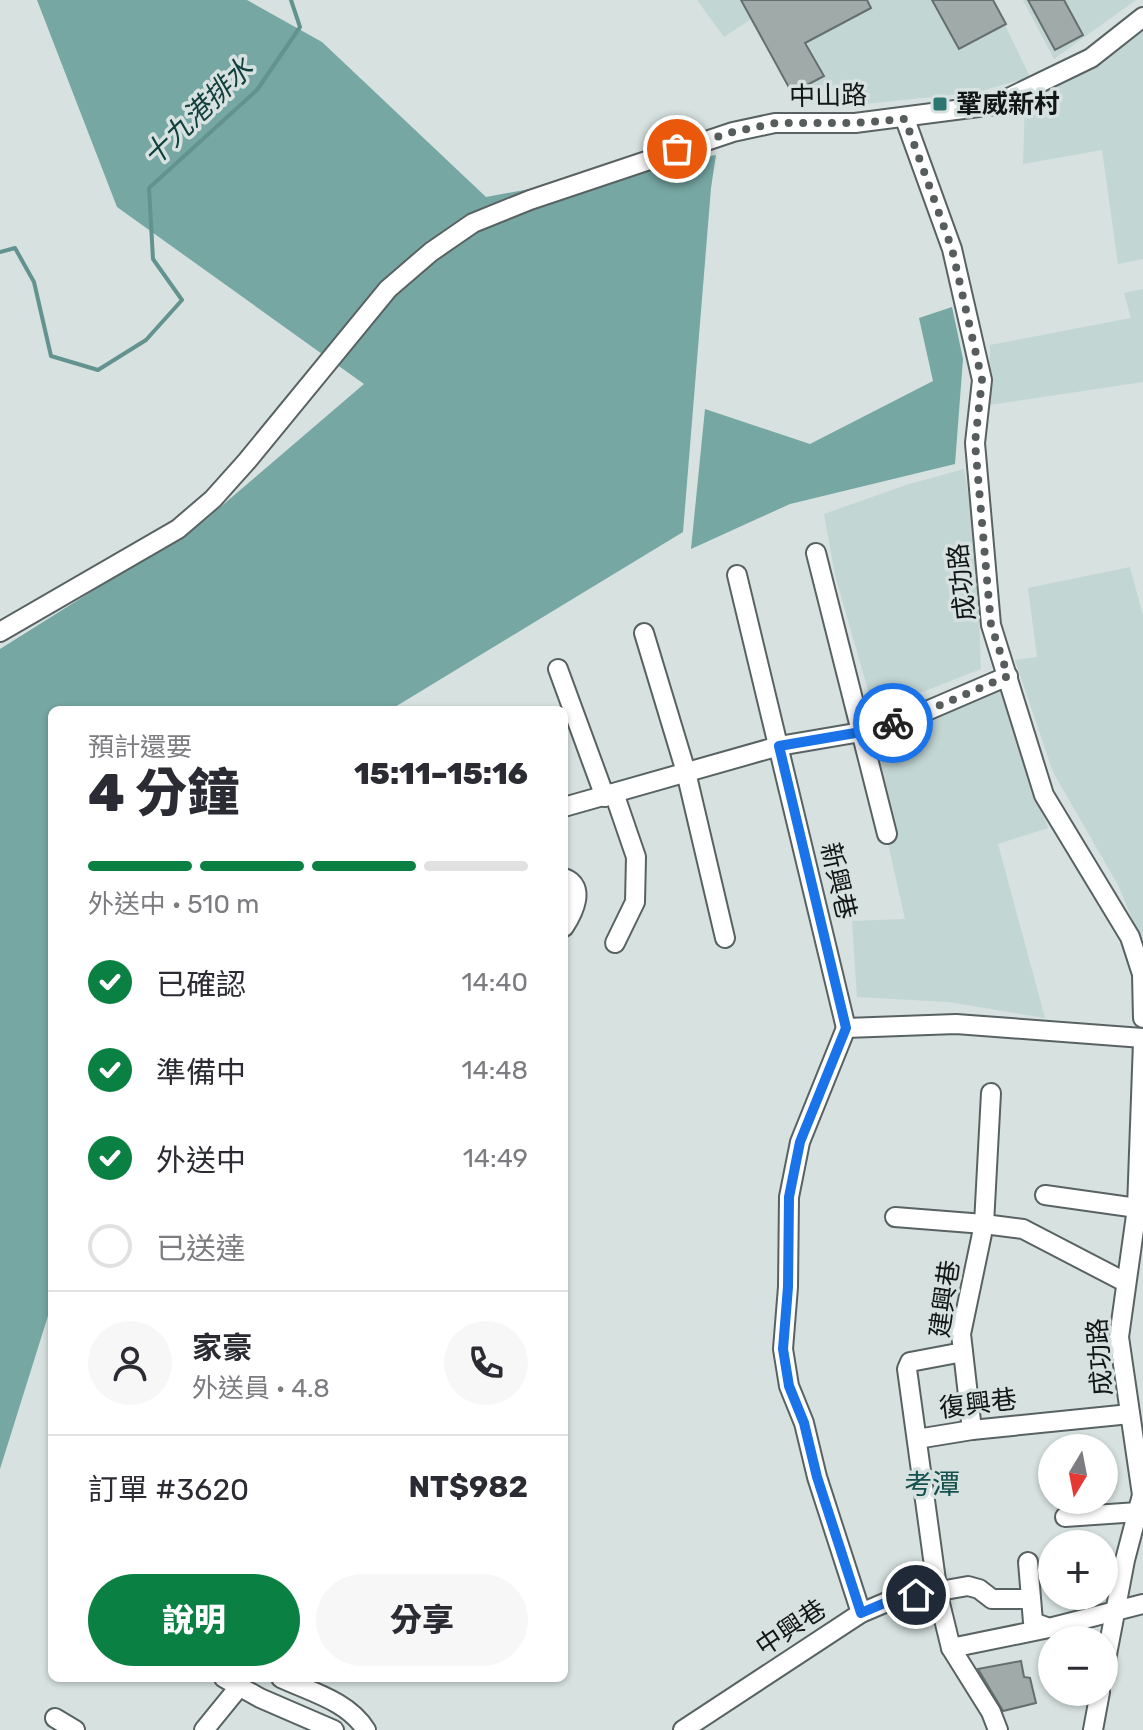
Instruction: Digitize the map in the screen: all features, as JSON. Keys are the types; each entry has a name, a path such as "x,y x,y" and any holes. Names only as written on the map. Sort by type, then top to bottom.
{"street":[{"name":"中山路","path":"0,632 178,529 190,519 247,461 388,289 473,223 707,139 775,123 855,123 905,119 994,105 1091,58 1143,17"},
{"name":"成功路","path":"905,119 952,249 982,380 975,443 991,625 1044,795 1130,937 1142,974 1143,1018"},
{"path":"816,553 887,834"},
{"name":"新興巷","path":"737,575 846,1028"},
{"path":"644,633 686,772 725,938"},
{"path":"558,669 636,857 635,902 615,943"},
{"path":"568,806 779,746 861,732 915,716 1008,676"},
{"path":"568,879 576,886 577,896 568,921"},
{"path":"861,1613 817,1477 804,1423 789,1386 783,1349 788,1287 789,1197 800,1142 846,1028 956,1024 1143,1040"},
{"name":"成功路","path":"1112,1626 1142,1495 1135,1420 1119,1337 1137,1208 1143,1040"},
{"name":"建興巷","path":"972,1430 962,1325 984,1224 991,1093"},
{"path":"1045,1195 1137,1208"},
{"name":"建興巷","path":"895,1217 1023,1229 1125,1282"},
{"name":"復興巷","path":"963,1352 907,1364 917,1439 972,1430 1135,1420"},
{"path":"917,1439 937,1590 951,1648 991,1712 998,1730"},
{"path":"1065,1517 1138,1512"},
{"path":"1028,1562 1033,1622 1044,1626"},
{"name":"中興巷","path":"683,1730 861,1613 894,1599 968,1586 979,1589 992,1599 1030,1599"},
{"path":"1057,1626 1143,1604"},
{"path":"951,1648 1038,1630"},
{"path":"204,1730 232,1682 334,1730"},
{"path":"310,1685 353,1712 366,1730"},
{"path":"1093,1730 1097,1706"},
{"path":"55,1718 75,1730"}],"shaded area":[{"path":"37,0 247,0 322,42 486,197 716,155 683,532 397,706 48,706 48,1316 0,1469 0,649 204,521 364,384 117,207"},
{"path":"697,0 993,0 1030,77 978,92 847,106 805,103 754,17 724,37"},
{"path":"1023,0 1136,0 1054,59"},
{"path":"1143,24 1143,259 1118,264 1102,150 1023,164 1025,98"},
{"path":"1143,289 1143,382 989,405 990,345 1131,318 1124,293"},
{"path":"952,307 963,359 955,464 790,504 691,549 705,409 810,444 933,381 919,318"},
{"path":"964,469 976,541 981,669 874,711 835,575 824,514 906,485"},
{"path":"1130,567 1143,616 1143,944 1118,885 1053,772 1015,660 1037,657 1028,588"},
{"path":"1000,690 1048,828 998,844 1045,1018 949,1002 857,997 852,921 905,919 865,742"}],"building":[{"path":"741,0 867,0 871,8 805,43 824,76 792,93"},
{"path":"932,0 993,0 1006,24 959,49"},
{"path":"1028,0 1064,0 1083,35 1055,50"},
{"path":"1021,1661 1024,1677 1030,1678 1036,1703 1003,1711 978,1669"}],"waterway":[{"name":"十九港排水","path":"0,252 15,248 34,282 51,356 98,370 146,340 182,300 153,259 149,188 257,90 300,27 291,0"}],"way so far":[{"path":"677,149 775,123 855,123 905,119 952,249 982,380 975,443 991,625 1008,676 893,723"}],"place":[{"name":"鞏威新村","path":"940,104"}],"district":[{"name":"考潭","path":"932,1484"}],"route":[{"path":"893,723 861,732 779,746 846,1028 800,1142 789,1197 788,1287 783,1349 789,1386 804,1423 817,1477 861,1613 894,1599 916,1595"}]}
